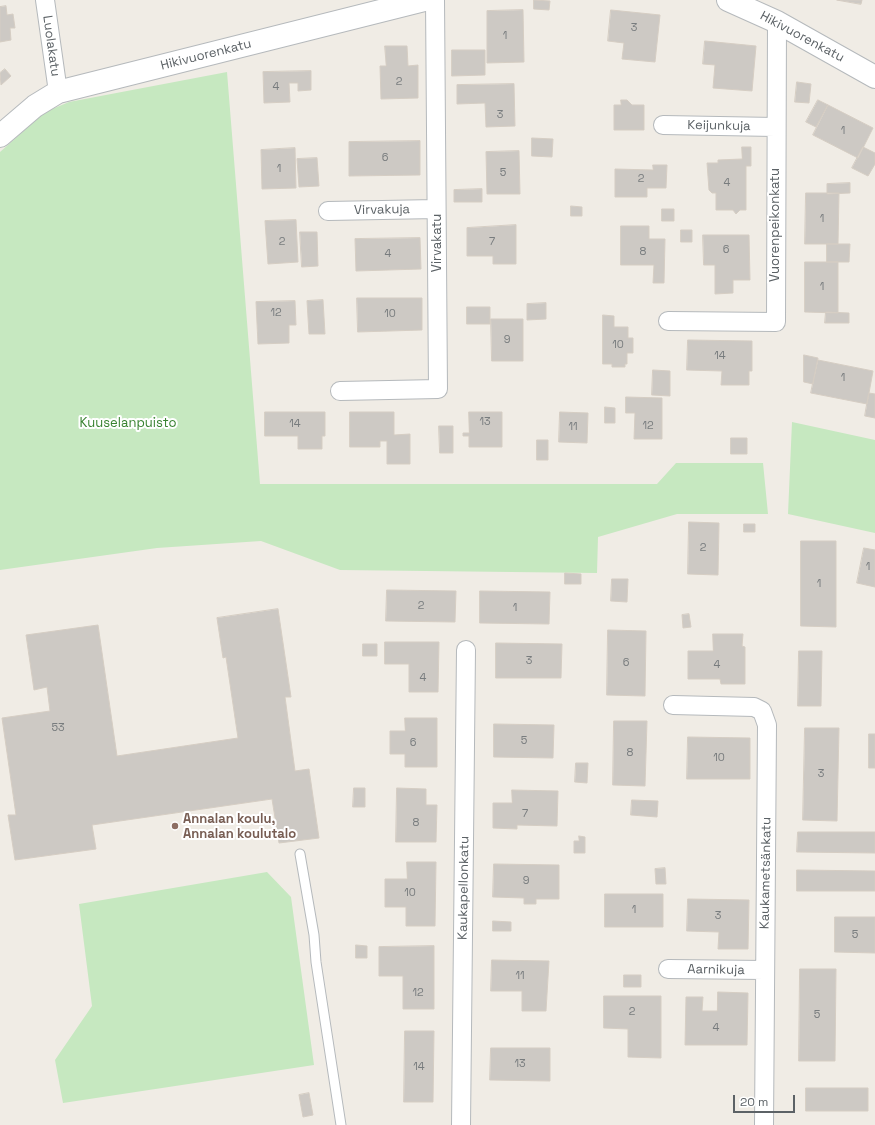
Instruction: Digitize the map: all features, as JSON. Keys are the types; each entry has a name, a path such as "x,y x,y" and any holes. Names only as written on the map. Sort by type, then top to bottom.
{"street":[{"name":"Luolakatu","path":"45,0 58,92"},
{"name":"Hikivuorenkatu","path":"0,136 35,106 58,92 424,0"},
{"name":"Virvakatu","path":"340,391 438,389 434,0"},
{"name":"Hikivuorenkatu","path":"728,0 777,22 874,72"},
{"name":"Vuorenpeikonkatu","path":"668,321 776,322 775,127 777,22"},
{"name":"Keijunkuja","path":"663,125 775,127"},
{"name":"Virvakuja","path":"328,211 436,209"},
{"name":"Kaukapellonkatu","path":"461,1125 466,650"},
{"name":"Kaukametsänkatu","path":"673,705 754,707 762,711 767,725 764,1125"},
{"name":"Aarnikuja","path":"668,969 765,970"}],"lane":[{"path":"300,854 314,934 316,962 325,1011 341,1125"}],"green space":[{"name":"Kuuselanpuisto","path":"227,72 260,484 657,484 676,463 763,463 768,514 677,514 598,537 597,573 340,570 261,541 157,548 0,570 0,152 45,112 69,102"},
{"path":"792,422 875,440 875,533 788,514"},
{"path":"267,872 291,897 314,1065 63,1103 55,1060 92,1006 79,904"}],"building":[{"path":"534,0 550,1 549,10 534,9"},
{"path":"837,0 862,0 861,4"},
{"path":"6,6 7,15 13,14 15,28 10,28 11,40 0,42 0,7"},
{"path":"523,10 524,62 487,63 487,11"},
{"path":"611,10 660,15 655,62 622,59 624,43 608,41"},
{"path":"705,41 756,46 752,91 713,88 715,65 703,64"},
{"path":"385,46 407,46 408,66 418,65 418,98 381,99 380,66 386,66"},
{"path":"452,50 485,50 485,75 452,76"},
{"path":"5,69 11,76 1,85 0,73"},
{"path":"311,71 311,90 298,91 298,83 289,83 290,102 264,103 263,72"},
{"path":"797,82 811,84 809,103 795,102"},
{"path":"514,84 515,126 486,127 485,103 457,104 457,85"},
{"path":"621,100 627,100 632,105 644,105 644,130 614,130 614,105 621,105"},
{"path":"818,100 828,105 816,127 806,122"},
{"path":"828,105 873,128 858,158 813,135"},
{"path":"532,138 553,139 552,157 532,156"},
{"path":"420,141 420,175 349,176 349,142"},
{"path":"742,147 751,147 751,166 746,166 746,210 740,210 736,214 733,210 716,210 716,193 712,193 709,190 707,163 718,163 718,160 742,159"},
{"path":"863,147 875,153 875,164 868,176 852,168"},
{"path":"295,148 296,188 262,189 261,150"},
{"path":"519,151 520,194 487,194 486,152"},
{"path":"317,158 319,186 299,187 297,159"},
{"path":"653,165 667,165 666,188 647,188 647,197 615,197 615,169 653,170"},
{"path":"850,183 850,193 827,194 827,184"},
{"path":"482,189 482,202 454,202 454,190"},
{"path":"806,193 839,193 838,244 805,244"},
{"path":"571,206 582,207 582,216 571,216"},
{"path":"662,209 674,209 674,221 662,221"},
{"path":"296,220 298,262 268,264 265,221"},
{"path":"516,225 516,264 493,264 493,256 467,256 467,228"},
{"path":"621,226 649,226 649,239 665,239 664,283 653,283 654,265 621,265"},
{"path":"681,230 692,230 692,242 681,242"},
{"path":"300,232 317,232 318,266 302,267"},
{"path":"703,235 749,235 750,280 733,280 733,293 715,294 715,265 704,265"},
{"path":"420,238 421,269 356,271 355,239"},
{"path":"827,244 850,244 849,262 827,262"},
{"path":"805,262 838,262 838,313 805,312"},
{"path":"357,298 422,298 422,330 358,332"},
{"path":"323,300 325,334 309,334 307,301"},
{"path":"295,301 296,325 289,325 289,343 258,344 256,302"},
{"path":"546,303 546,319 527,320 527,304"},
{"path":"467,307 490,307 490,324 467,324"},
{"path":"826,312 849,313 849,323 825,323"},
{"path":"603,315 614,316 614,327 628,327 628,338 633,338 633,353 627,353 627,364 625,364 625,367 612,367 612,364 603,364"},
{"path":"491,319 523,319 523,361 492,361"},
{"path":"688,340 752,341 752,371 749,371 749,385 721,385 722,371 687,370"},
{"path":"804,355 818,358 813,384 804,382"},
{"path":"818,360 873,371 867,404 811,393"},
{"path":"653,370 670,371 670,396 652,395"},
{"path":"869,393 875,394 875,418 865,416"},
{"path":"626,397 662,398 662,439 634,439 635,413 626,413"},
{"path":"605,407 615,408 615,423 605,423"},
{"path":"265,412 325,412 325,436 322,436 322,449 298,449 298,436 265,436"},
{"path":"350,412 394,412 394,435 410,434 410,464 387,464 387,441 380,441 380,447 350,447"},
{"path":"469,412 502,412 502,447 469,447 469,436 463,436 463,433 469,433"},
{"path":"560,412 588,413 587,443 559,442"},
{"path":"439,426 453,426 453,453 440,453"},
{"path":"731,438 747,438 747,454 731,454"},
{"path":"537,440 548,440 548,460 537,460"},
{"path":"689,522 719,523 718,575 688,574"},
{"path":"744,524 755,524 755,532 744,532"},
{"path":"801,541 836,541 836,627 801,626"},
{"path":"864,548 875,550 875,587 857,583"},
{"path":"565,573 581,574 581,584 565,584"},
{"path":"612,579 628,579 627,602 611,601"},
{"path":"387,590 456,591 455,622 386,621"},
{"path":"480,591 550,592 549,624 480,623"},
{"path":"278,609 291,697 285,697 295,771 309,769 319,838 279,843 272,799 92,825 96,849 15,860 8,815 16,815 2,718 50,711 47,687 34,690 26,635 98,625 117,756 238,738 226,657 223,658 217,618"},
{"path":"689,614 691,627 683,628 682,615"},
{"path":"608,630 646,631 645,696 607,695"},
{"path":"713,634 743,634 742,646 745,647 745,684 721,684 720,679 688,679 688,651 713,651"},
{"path":"385,642 439,642 438,692 409,692 409,664 385,664"},
{"path":"496,643 562,644 561,678 496,678"},
{"path":"363,644 377,644 377,656 363,656"},
{"path":"799,651 822,651 821,706 798,706"},
{"path":"405,718 437,718 437,767 405,767 405,754 390,754 390,731 405,731"},
{"path":"614,721 647,721 645,786 613,785"},
{"path":"494,724 554,725 553,758 494,757"},
{"path":"805,728 839,728 837,821 803,820"},
{"path":"869,734 875,734 875,768 869,768"},
{"path":"688,737 750,738 750,779 687,779"},
{"path":"576,763 588,763 587,783 575,782"},
{"path":"354,788 365,788 365,807 353,807"},
{"path":"397,788 426,789 426,805 437,805 436,842 396,842"},
{"path":"512,790 558,791 557,826 517,825 517,829 493,828 493,803 512,803"},
{"path":"632,800 658,801 657,817 631,815"},
{"path":"798,832 875,832 875,853 797,852"},
{"path":"579,836 585,837 585,853 574,853 574,841 579,841"},
{"path":"407,862 436,862 435,926 406,926 406,907 385,907 385,879 407,879"},
{"path":"494,864 559,865 559,899 536,899 536,904 524,904 524,898 493,897"},
{"path":"665,868 666,884 656,884 655,869"},
{"path":"797,870 875,871 875,891 797,891"},
{"path":"605,894 663,894 663,927 605,927"},
{"path":"688,899 749,900 748,949 718,949 719,932 687,931"},
{"path":"835,917 875,917 875,953 835,952"},
{"path":"493,921 511,922 511,931 493,931"},
{"path":"356,945 367,946 367,958 356,958"},
{"path":"434,946 434,1009 403,1009 403,976 379,976 379,947"},
{"path":"492,960 549,961 546,1011 522,1011 522,991 491,991"},
{"path":"800,969 836,969 835,1061 799,1061"},
{"path":"624,975 641,975 641,987 624,987"},
{"path":"718,992 748,993 747,1045 685,1045 686,997 703,997 702,1011 717,1011"},
{"path":"604,996 661,996 661,1058 628,1057 628,1029 604,1028"},
{"path":"405,1031 434,1031 433,1102 404,1102"},
{"path":"491,1048 550,1048 550,1081 490,1080"},
{"path":"806,1088 868,1088 868,1111 806,1111"},
{"path":"309,1093 313,1115 303,1117 299,1095"}],"place":[{"name":"Annalan koulu, Annalan koulutalo","path":"175,826"}]}
